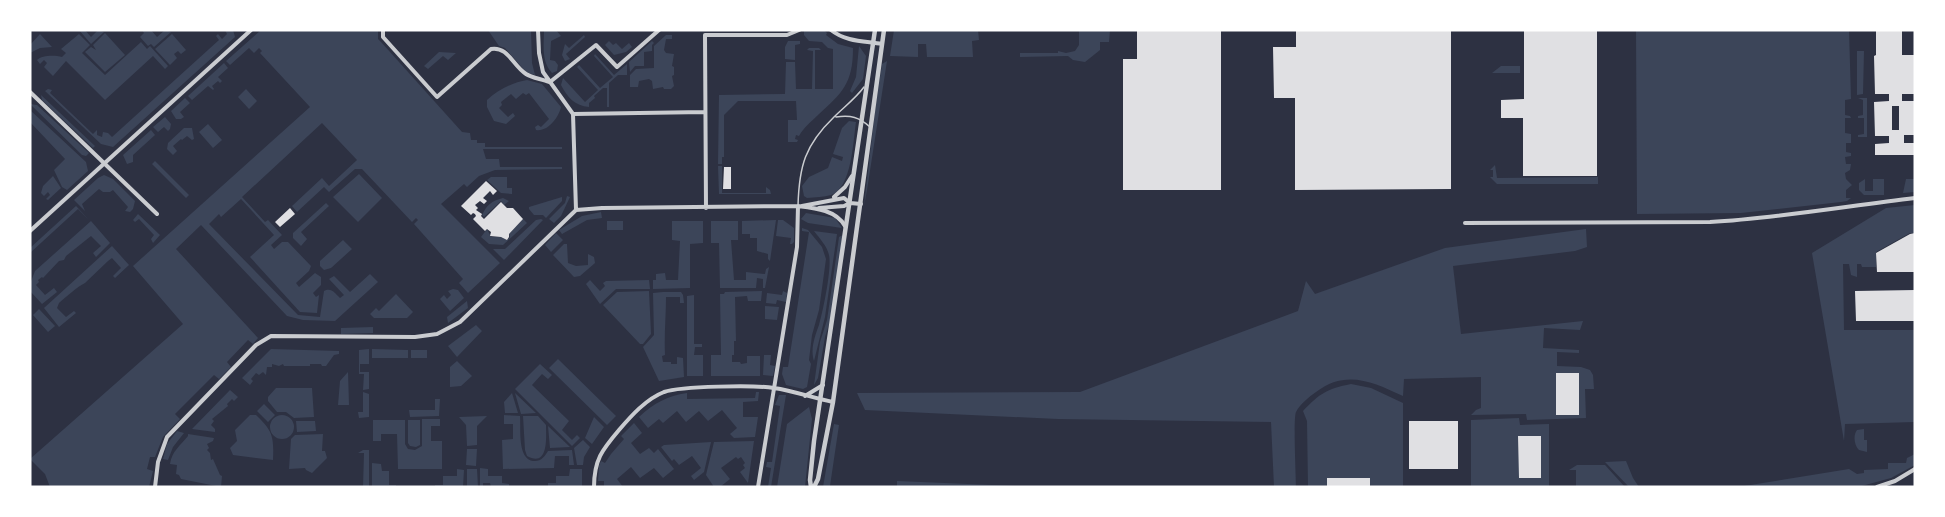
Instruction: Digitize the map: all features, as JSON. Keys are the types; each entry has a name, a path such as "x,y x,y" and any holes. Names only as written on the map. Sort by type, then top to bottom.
{"street":[{"path":"30,231 251,30"},
{"path":"383,30 383,37 437,97 491,49 498,48 525,74 549,82"},
{"path":"538,30 540,64 549,82 573,114 576,210"},
{"path":"549,82 596,45 617,67 659,30"},
{"path":"706,208 705,35 787,35 799,30"},
{"path":"831,30 846,39 882,44"},
{"path":"813,487 810,480 813,451 875,30"},
{"path":"813,487 818,479 833,402 884,30"},
{"path":"30,92 157,214"},
{"path":"573,114 705,112"},
{"path":"833,199 845,187 854,172"},
{"path":"798,206 844,198 850,203"},
{"path":"1465,223 1749,220 1855,204 1915,198"},
{"path":"154,487 158,462 168,436 256,345 271,336 415,337 437,334 460,322 576,210 798,206 817,208 844,206 850,203 861,204"},
{"path":"758,487 797,247 798,206"},
{"path":"817,208 837,216 846,228"},
{"path":"805,396 824,384"},
{"path":"594,487 594,469 601,451 646,403 664,392 681,389 774,388 833,402"},
{"path":"1877,487 1895,481 1915,469"}],"lane":[{"path":"798,206 798,185 808,149 814,138 868,80"},
{"path":"834,117 851,115 862,120 870,128"}],"shaded area":[{"path":"79,30 85,30 91,37 98,30 104,32 91,44"},
{"path":"142,30 151,30 157,37 165,30 171,32 154,47 151,44 148,46 140,37 144,33"},
{"path":"225,30 233,30 235,37 113,147 101,144 45,91 52,90 50,93 93,134 97,130 97,135 102,137 103,132 112,137 219,40 216,36 218,34 222,39 227,34"},
{"path":"261,30 378,30 378,39 462,132 470,133 471,140 485,143 485,147 562,147 562,149 483,149 486,159 499,159 500,167 562,167 562,169 495,170 479,176 467,187 464,184 441,204 500,263 468,293 459,283 463,279 414,224 418,220 416,218 412,222 362,169 355,169 329,192 324,187 297,212 292,206 322,178 329,186 357,160 322,123 242,197 265,222 268,220 282,235 271,245 274,249 282,242 288,242 311,266 309,271 296,283 299,287 315,273 321,277 321,285 313,293 316,297 319,295 317,313 300,312 250,257 274,235 241,199 221,217 219,214 209,224 298,315 320,317 326,290 331,290 340,298 344,295 329,279 334,276 350,292 370,274 378,282 335,321 303,320 287,316 201,225 176,249 258,338 253,344 248,340 227,362 231,367 219,379 214,375 175,414 180,419 163,437 155,457 150,457 147,469 153,471 149,487 50,487 45,474 30,459 183,324 133,266 310,107 260,53 262,51 259,48 254,53 249,48 230,65 226,61"},
{"path":"488,30 531,30 532,63 535,75 526,72 505,48 499,46"},
{"path":"544,30 556,30 561,36 551,41 550,60 555,61 558,65 557,71 552,73 546,64"},
{"path":"804,30 824,30 826,35 838,44 853,48 851,71 840,94 805,127 799,136 796,135 797,142 788,142 788,120 797,120 796,101 738,101 724,115 724,157 722,157 722,164 718,164 719,95 785,94 786,62 795,62 796,89 812,89 813,51 807,50 809,48 821,50 815,50 815,89 833,89 833,49 828,48 822,42 809,41 804,35"},
{"path":"894,30 978,30 979,40 972,41 973,57 927,57 926,44 918,44 918,57 890,56"},
{"path":"1079,30 1110,30 1109,42 1100,42 1100,50 1085,62 1073,60 1068,56 1020,57 1020,53 1075,51 1079,45"},
{"path":"1636,30 1849,30 1851,99 1845,100 1845,115 1851,118 1845,118 1845,133 1851,134 1851,143 1846,143 1846,152 1851,153 1851,156 1845,157 1846,164 1851,164 1850,170 1845,173 1846,179 1852,185 1846,190 1846,198 1851,198 1841,202 1741,213 1637,214"},
{"path":"105,33 125,55 105,72 85,52 91,47 96,50 93,45"},
{"path":"40,34 52,47 40,48 30,53 30,45"},
{"path":"79,34 90,45 82,53 105,75 141,42 147,49 150,46 168,66 165,69 153,56 105,100 66,61 53,76 44,67 47,63 44,60 40,64 37,60 49,56 62,57 66,53 61,49"},
{"path":"172,34 186,50 181,54 178,51 174,54 177,58 170,65 155,49"},
{"path":"584,35 585,37 566,54 570,59 565,61 562,55 565,44 569,48"},
{"path":"666,35 672,35 672,39 666,39 664,50 666,53 674,54 672,66 674,75 672,76 674,86 671,89 663,87 653,89 652,81 649,79 639,81 638,87 630,87 630,75 636,69 654,68 654,46"},
{"path":"609,41 613,45 616,43 622,49 629,43 632,47 626,52 614,55 605,45"},
{"path":"652,41 654,43 652,51 644,52 644,66 635,66 630,72 629,62"},
{"path":"788,41 800,41 800,44 795,45 795,60 785,59 785,47"},
{"path":"859,46 866,56 863,79 852,93 850,91 856,77"},
{"path":"1857,51 1864,51 1863,94 1857,95"},
{"path":"439,52 456,53 448,60 443,56 428,69 424,66"},
{"path":"595,54 614,75 627,64 627,75 618,75 609,83 609,107 607,107 607,88 603,88 594,96 589,107 572,100 561,85 563,78 585,102 598,90 577,67 579,65 600,88 613,77 594,56"},
{"path":"887,61 867,190 864,206 882,64"},
{"path":"224,63 228,68 218,77 222,81 212,86 213,90 208,86 192,100 188,96"},
{"path":"1501,66 1520,66 1520,73 1492,73"},
{"path":"527,80 542,84 561,107 555,119 545,129 536,130 535,127 538,125 541,127 549,119 529,93 526,95 523,93 516,99 511,94 501,102 502,105 499,108 508,117 513,113 515,116 506,124 494,121 487,107 487,100 506,87"},
{"path":"246,89 257,101 249,109 238,97"},
{"path":"41,95 95,146 93,148 42,100"},
{"path":"185,98 190,103 180,112 184,117 176,119 171,111"},
{"path":"1858,98 1867,98 1867,137 1858,137 1864,134 1864,118 1858,118 1863,115 1863,100"},
{"path":"30,104 37,105 89,153 86,156 82,155"},
{"path":"30,110 86,162 88,171 67,190 62,187 54,170 65,159 30,122"},
{"path":"165,117 171,124 170,129 168,131 164,127 158,132 153,127"},
{"path":"849,121 856,122 850,163 843,183 838,191 831,195 807,198 804,196 802,186 809,177 828,168 832,157 842,161 843,157 833,154 842,128"},
{"path":"208,124 222,140 213,148 199,132"},
{"path":"184,128 192,128 194,139 187,136 181,139 173,146 177,151 173,155 167,149 168,143"},
{"path":"151,130 155,135 133,155 133,162 127,164 123,155"},
{"path":"155,161 189,195 186,198 152,164"},
{"path":"1495,165 1497,178 1598,177 1598,184 1497,184 1490,177 1493,177 1493,170 1490,170"},
{"path":"718,166 722,166 722,193 766,193 766,187 771,194 719,194"},
{"path":"359,174 382,198 358,222 333,197"},
{"path":"104,175 113,179 135,201 130,212 125,211 128,207 113,190 103,192 99,189 82,204 85,211 74,200"},
{"path":"53,176 61,188 48,200 46,199 50,195 48,192 44,196 41,193 43,186"},
{"path":"491,177 507,177 507,188 512,188 512,194 501,193 487,180"},
{"path":"1865,179 1865,191 1873,191 1873,179 1884,179 1884,195 1864,195 1859,190 1859,183"},
{"path":"1906,179 1915,179 1915,192 1903,193"},
{"path":"567,196 570,197 561,216 554,223 549,219 565,203"},
{"path":"562,197 562,201 546,218 543,215 534,215 529,209 529,207"},
{"path":"503,198 509,201 504,205 501,201 484,217 482,215 490,204"},
{"path":"326,203 329,206 301,232 307,239 301,246 293,238 293,233"},
{"path":"1915,205 1915,233 1910,233 1876,252 1876,267 1862,267 1861,264 1857,264 1857,277 1851,275 1849,264 1843,264 1844,330 1915,330 1915,422 1845,424 1844,441 1812,253 1886,208"},
{"path":"76,206 88,219 78,209 30,253 30,248"},
{"path":"601,212 602,218 587,220 562,234 559,230 582,216"},
{"path":"806,213 835,218 842,228 808,223 801,219"},
{"path":"138,214 160,235 153,243 151,239 154,235 139,219 135,222 133,220"},
{"path":"523,219 527,223 503,245 489,244 481,237 487,229 491,237 501,237 507,240 510,237 509,234"},
{"path":"536,220 543,220 504,260 493,249 505,249"},
{"path":"776,220 770,261 768,254 757,251 757,238 750,238 750,234 742,234 742,221"},
{"path":"778,220 783,220 794,228 792,244 790,244 791,238 776,236"},
{"path":"91,221 110,243 96,257 93,253 101,246 91,236 64,260 59,261 43,278 38,280 36,285 45,295 54,288 57,292 42,304 30,291 35,271"},
{"path":"607,221 623,221 623,230 607,230"},
{"path":"672,221 703,221 703,243 690,244 690,288 653,289 656,274 665,273 666,280 678,280 680,241 672,240"},
{"path":"711,221 738,221 738,240 731,240 734,280 746,280 746,272 765,274 769,267 765,288 763,288 763,279 757,278 756,288 720,288 719,243 711,243"},
{"path":"802,228 808,230 822,247 826,259 819,310 812,335 807,387 803,389 786,385 782,374 783,367 788,367 809,232 802,231"},
{"path":"1586,229 1587,247 1575,251 1453,266 1461,334 1583,321 1580,330 1544,328 1543,348 1579,350 1579,353 1557,352 1557,366 1581,367 1590,370 1593,375 1594,389 1585,389 1586,418 1527,420 1526,414 1471,415 1481,408 1481,377 1404,379 1403,396 1360,380 1338,381 1313,394 1302,403 1296,412 1296,487 1274,487 1271,422 1058,419 865,410 857,393 1080,392 1298,311 1306,281 1315,294 1445,248"},
{"path":"814,231 837,234 825,317 814,361 813,347 825,300 830,261 827,249"},
{"path":"556,233 563,240 551,252 545,245"},
{"path":"843,235 831,318 825,337 818,378 814,385 820,342 827,320 839,237"},
{"path":"343,240 352,249 331,268 324,270 320,266 320,261"},
{"path":"564,244 567,244 568,263 576,266 588,265 588,254 594,257 595,263 580,276 574,277 553,255"},
{"path":"112,246 129,265 115,278 113,276 121,268 112,258 59,303 57,308 66,317 74,311 76,313 59,327 44,308"},
{"path":"590,280 600,291 606,281 649,280 650,289 616,289 600,304 586,284"},
{"path":"458,290 464,298 450,311 440,299 444,295 447,299 451,295 448,291"},
{"path":"649,291 651,334 643,344 640,344 603,305 617,292"},
{"path":"762,291 761,301 748,301 747,296 735,297 736,341 734,341 734,355 732,355 732,362 741,364 747,363 747,356 760,356 760,376 711,376 711,355 721,355 720,294"},
{"path":"783,291 787,293 786,302 777,300 776,304 766,303 767,293 782,295"},
{"path":"681,292 683,295 684,303 680,303 680,297 666,297 665,355 662,356 663,362 671,362 671,364 677,364 677,357 683,358 684,377 659,381 643,347 654,335 653,293"},
{"path":"396,294 413,312 407,318 374,318 370,314 376,308 379,311"},
{"path":"694,295 694,344 702,344 702,347 695,347 694,355 703,355 703,376 687,376 687,296"},
{"path":"467,301 468,308 448,323 447,317"},
{"path":"765,306 779,307 777,320 765,319"},
{"path":"39,309 55,326 48,332 33,315"},
{"path":"476,325 482,331 457,357 448,346"},
{"path":"373,327 373,333 341,334 341,328"},
{"path":"271,349 339,351 339,354 334,355 326,366 321,364 284,366 283,364 279,366 272,364 272,367 267,367 266,375 263,372 259,375 256,373 250,385 242,378"},
{"path":"369,349 369,364 360,364 360,372 369,372 369,389 363,390 364,374 359,374 359,350"},
{"path":"372,349 408,350 408,358 372,358"},
{"path":"411,350 427,350 427,358 411,358"},
{"path":"764,355 771,355 770,365 775,366 773,376 763,375"},
{"path":"558,359 616,416 607,425 549,368"},
{"path":"457,361 472,376 461,386 450,387 450,367"},
{"path":"540,364 552,375 548,379 542,374 532,385 569,421 562,430 572,440 577,435 580,438 572,446 515,389"},
{"path":"348,372 349,405 338,405 340,381"},
{"path":"1351,384 1371,388 1403,403 1403,487 1308,487 1307,421 1303,411 1324,393"},
{"path":"276,388 312,388 314,417 294,418 286,412 277,412 268,401 268,397"},
{"path":"230,390 238,397 234,401 232,399 227,404 228,406 212,419 214,421 211,425 215,432 192,429"},
{"path":"363,392 369,394 369,417 359,418 358,412 363,412"},
{"path":"756,392 759,392 758,401 743,402 743,417 758,417 755,437 734,438 730,434 737,428 722,410 708,421 699,411 686,422 677,411 663,423 659,419 648,428 639,417 661,401 680,394 687,393 687,399 755,398"},
{"path":"512,393 518,413 505,413 504,402"},
{"path":"515,393 536,413 521,414"},
{"path":"779,395 786,395 771,487 768,487 771,468 766,467 767,462 772,462 780,406 775,405"},
{"path":"435,399 440,399 439,416 410,417 409,410 435,410"},
{"path":"264,404 275,415 268,422 257,411"},
{"path":"809,407 812,419 805,487 777,487 787,424"},
{"path":"250,415 256,415 269,430 273,440 273,460 233,455 230,448 237,441 235,430"},
{"path":"282,415 290,419 294,427 290,435 282,439 274,435 270,427 274,419"},
{"path":"504,415 520,416 522,449 528,459 538,461 548,451 572,450 574,465 569,465 569,456 555,456 554,468 503,469 502,440 513,439 513,424 504,424"},
{"path":"487,416 477,426 477,445 467,446 466,425 459,417"},
{"path":"523,416 538,416 546,425 545,449 539,458 534,459 527,456"},
{"path":"594,417 604,427 592,444 585,438"},
{"path":"1519,418 1520,425 1549,424 1549,487 1431,487 1471,486 1471,420"},
{"path":"422,419 440,419 440,426 431,426 431,441 442,441 442,469 398,469 397,434 381,434 381,441 373,441 373,420 405,420 405,444 408,449 415,450 422,446"},
{"path":"408,420 420,420 420,445 416,447 408,443"},
{"path":"296,421 315,421 316,431 297,432"},
{"path":"634,423 642,433 631,443 640,454 649,448 654,453 658,449 674,469 663,478 654,468 640,478 631,467 617,479 623,487 604,487 604,481 598,481 601,461 605,463 624,439 621,436"},
{"path":"834,424 839,425 830,486 823,487"},
{"path":"548,426 570,447 550,448"},
{"path":"1864,429 1867,452 1859,450 1855,440 1857,430"},
{"path":"177,431 184,433 173,447 168,460 163,459 167,444"},
{"path":"188,434 214,438 207,444 209,448 207,450 222,476 221,487 181,479 176,474 177,465 170,464 171,459"},
{"path":"323,434 322,451 325,451 327,458 312,473 305,468 289,469 291,439 295,435"},
{"path":"583,440 590,447 584,457 583,465 577,465 574,448"},
{"path":"754,441 748,483 740,472 745,468 743,465 745,463 741,457 738,459 736,457 721,468 730,479 720,487 714,487 706,475 714,442"},
{"path":"711,442 704,472 694,480 691,476 701,468 692,456 679,465 674,459 672,461 661,447 664,445"},
{"path":"467,449 477,449 476,466 466,465"},
{"path":"369,450 369,487 363,487 364,453 358,453"},
{"path":"1915,454 1915,465 1891,478 1858,487 1738,487 1849,469 1857,474 1864,473 1864,470 1888,469 1888,463 1906,463 1907,458"},
{"path":"1626,461 1639,487 1629,487 1605,462"},
{"path":"372,463 381,464 382,471 389,471 389,485 396,485 396,487 372,487"},
{"path":"1577,465 1605,465 1625,487 1576,487 1576,470 1569,470"},
{"path":"480,468 488,469 488,476 502,476 502,483 509,484 509,487 491,487 490,483 483,483 483,487 480,487"},
{"path":"457,469 464,470 463,487 435,487 435,485 443,485 443,476 457,476"},
{"path":"467,469 477,469 478,487 467,487"},
{"path":"570,469 582,469 582,487 548,487 548,483 556,483 556,476 569,476"},
{"path":"897,481 1016,486 1016,487 897,486"}],"building":[{"path":"1137,30 1221,30 1221,190 1123,190 1123,59 1137,59"},
{"path":"1296,30 1451,30 1451,189 1295,190 1295,98 1274,98 1273,47 1296,47"},
{"path":"1524,30 1597,30 1597,176 1523,176 1523,118 1501,118 1501,100 1524,99"},
{"path":"1876,30 1902,30 1902,55 1915,55 1915,94 1902,94 1902,101 1915,101 1915,135 1904,135 1904,143 1915,143 1915,155 1875,155 1875,144 1889,143 1889,136 1875,136 1874,102 1889,101 1889,94 1875,94 1874,56 1876,55","holes":["1892,106 1899,106 1899,130 1892,130"]},
{"path":"724,167 731,167 731,189 723,189"},
{"path":"486,181 497,191 493,195 490,191 483,198 487,201 484,204 480,201 475,205 478,208 476,210 482,214 481,216 484,219 501,202 507,208 513,208 523,219 509,234 507,240 490,236 491,232 487,229 485,231 473,219 475,214 471,215 461,206"},
{"path":"290,208 295,214 280,227 275,222"},
{"path":"1915,233 1915,272 1877,272 1876,253"},
{"path":"1915,290 1915,321 1856,321 1855,291"},
{"path":"1556,373 1579,373 1579,415 1556,415"},
{"path":"1409,421 1458,421 1458,469 1409,469"},
{"path":"1518,436 1541,436 1541,478 1519,478"},
{"path":"1327,478 1370,478 1370,487 1327,487"}]}
